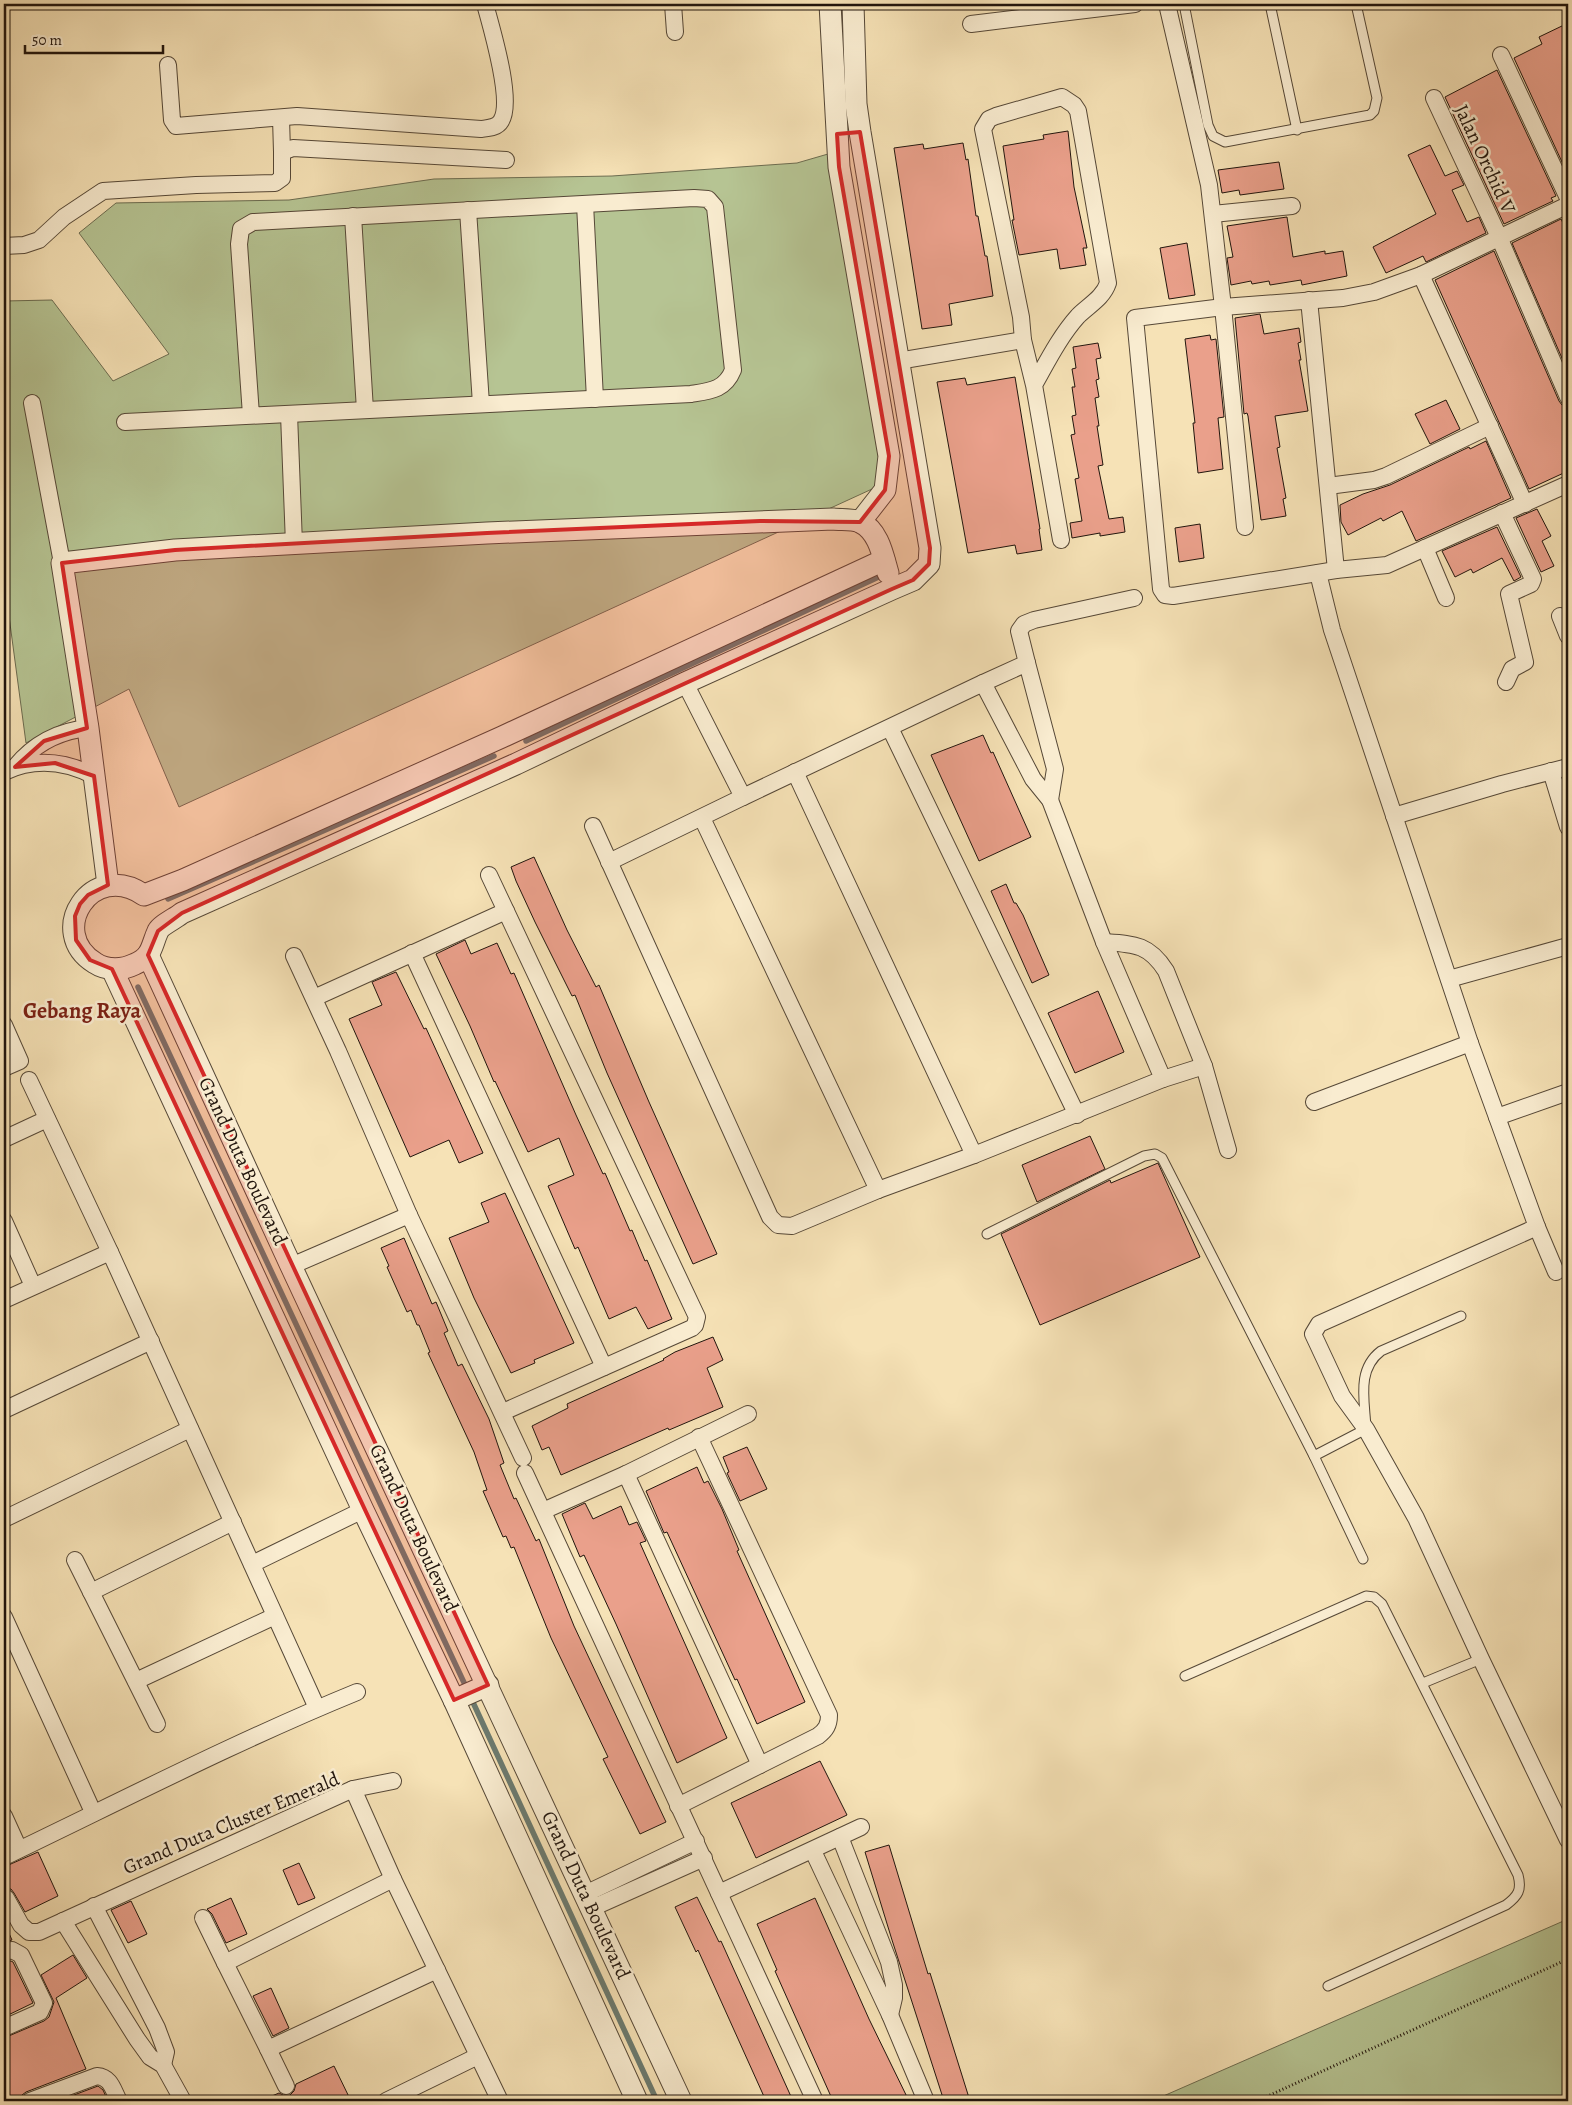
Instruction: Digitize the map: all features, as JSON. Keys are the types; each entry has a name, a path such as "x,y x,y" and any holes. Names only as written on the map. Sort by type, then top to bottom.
{"street":[{"path":"168,65 172,120 176,126 297,116 480,129 493,128 501,121 505,109 502,71 485,4"},
{"path":"674,4 675,32"},
{"path":"830,4 839,167 889,456 885,490 860,522"},
{"path":"853,4 856,104 930,548 929,564 913,580 686,683 509,751 144,895 127,886 108,885 93,892 80,904 75,916 76,940 81,951 100,966 112,969 125,968 138,963 148,955 154,946 158,930 182,913 509,751 884,560"},
{"path":"970,24 1135,4"},
{"path":"1167,4 1209,185 1245,527"},
{"path":"1501,54 1568,198"},
{"path":"1034,385 1057,344 1077,317 1105,292 1108,283 1078,111 1074,105 1062,97 996,116 985,123 984,129 1023,340 1034,385 1061,540"},
{"name":"Jalan Orchid V","path":"1434,98 1499,237 1568,397"},
{"path":"4,246 24,245 39,240 64,217 103,191 196,185 275,183 282,178 281,118"},
{"path":"837,134 860,132"},
{"path":"282,152 293,148 506,160"},
{"path":"125,422 691,394 714,390 728,381 733,370 715,207 708,199 694,198 253,222 241,229 240,244 251,415"},
{"path":"585,204 594,399"},
{"path":"1568,205 1421,275 1359,296 1223,307 1135,318 1161,589 1165,594 1173,596 1336,570 1378,567 1568,484"},
{"path":"1213,214 1292,206"},
{"path":"468,210 481,404"},
{"path":"353,216 365,410"},
{"path":"1421,275 1524,504"},
{"path":"1309,300 1336,570"},
{"path":"898,361 1023,340"},
{"path":"32,403 62,563 88,728 108,885"},
{"path":"290,414 294,544"},
{"path":"1328,486 1374,480 1386,476 1490,426"},
{"path":"1502,514 1532,579 1531,584 1509,594 1524,662 1512,669 1506,682"},
{"path":"62,563 175,550 833,519 860,522 872,532 877,539 892,589"},
{"path":"1425,548 1446,598"},
{"path":"1318,573 1332,630 1470,1043 1537,1227 1556,1272"},
{"path":"1050,800 1055,769 1019,631 1024,624 1034,620 1134,598"},
{"path":"1560,616 1568,636"},
{"path":"609,862 1027,663"},
{"path":"686,683 743,797"},
{"path":"983,683 1033,778 1050,800 1104,942 1163,1079"},
{"path":"9,769 44,741 65,732 88,728"},
{"path":"890,728 1077,1115"},
{"path":"9,769 35,763 55,763 75,768 94,776"},
{"path":"1394,816 1568,767"},
{"path":"1550,771 1568,826"},
{"path":"795,772 974,1155"},
{"path":"702,818 878,1190"},
{"path":"593,826 770,1217 778,1225 792,1226 878,1190 1077,1115 1163,1079 1204,1066"},
{"path":"489,875 697,1317 692,1328 503,1412"},
{"path":"314,998 506,910"},
{"path":"1104,942 1133,944 1147,950 1159,960 1166,971 1204,1066 1228,1150"},
{"path":"1449,979 1568,946"},
{"path":"412,953 604,1367"},
{"name":"Grand Duta Boulevard","path":"148,955 291,1266 470,1693 637,2101"},
{"path":"294,956 409,1215 503,1412 543,1512 815,2101"},
{"name":"Grand Duta Boulevard","path":"112,969 363,1510 588,1901 681,2101"},
{"path":"4,1025 20,1061 4,1068"},
{"path":"1314,1102 1470,1043"},
{"path":"29,1080 110,1252 317,1708"},
{"path":"1497,1118 1568,1092"},
{"path":"4,1139 47,1119"},
{"path":"291,1266 409,1215"},
{"path":"4,1221 33,1286"},
{"path":"1537,1227 1328,1320 1316,1328 1314,1338 1342,1396 1366,1429 1416,1518 1568,1840"},
{"path":"4,1300 110,1252"},
{"path":"4,1410 150,1341"},
{"path":"543,1512 626,1474 748,1414"},
{"path":"4,1518 190,1429"},
{"path":"678,1806 818,1736 829,1724 829,1715 699,1437"},
{"path":"626,1474 760,1765"},
{"path":"252,1564 363,1510"},
{"path":"90,1592 233,1522"},
{"path":"75,1560 157,1724"},
{"path":"136,1681 275,1616"},
{"path":"5,1623 93,1812"},
{"path":"4,1857 93,1812 317,1708 357,1692"},
{"path":"353,1790 393,1781"},
{"name":"Grand Duta Cluster Emerald","path":"6,1898 21,1925 29,1932 39,1932 353,1790 393,1879 500,2101"},
{"path":"4,1816 19,1850"},
{"path":"719,1893 814,1851 860,1827"},
{"path":"840,1837 889,1962 894,1985 894,1998 890,2015"},
{"path":"588,1901 696,1841"},
{"path":"814,1851 890,2015 926,2101"},
{"path":"588,1901 704,1858"},
{"path":"225,1963 393,1879"},
{"path":"94,1906 157,2028 166,2052 163,2065"},
{"path":"203,1918 286,2086"},
{"path":"63,1921 137,2039 150,2057 163,2065 183,2101"},
{"path":"4,1952 12,1950 21,1955 44,2003 40,2012 4,2028"},
{"path":"268,2049 437,1970"},
{"path":"386,2101 478,2056"},
{"path":"30,2101 97,2076 109,2080 119,2101"}],"lane":[{"path":"1184,4 1208,125 1213,136 1225,142 1370,115 1377,106 1377,98 1356,4"},
{"path":"1270,4 1297,130"},
{"path":"987,1234 1144,1156 1155,1154 1162,1158 1314,1456 1363,1559"},
{"path":"1314,1456 1366,1429 1363,1381 1366,1368 1373,1357 1381,1351 1461,1316"},
{"path":"1185,1676 1366,1596 1374,1597 1382,1604 1423,1683 1518,1875 1521,1884 1519,1893 1506,1905 1328,1986"},
{"path":"1423,1683 1481,1659"}],"path":[{"path":"1257,2101 1568,1959"}],"highlighted area":[{"path":"860,132 930,548 929,564 913,580 182,913 158,931 148,955 488,1685 454,1700 112,969 90,960 76,940 75,916 80,904 88,895 108,885 94,776 55,763 15,767 44,741 87,728 62,563 175,550 487,533 760,521 860,522 885,490 889,456 839,167 837,134"}],"green space":[{"path":"828,154 883,484 179,807 129,689 26,743 4,579 4,301 52,300 113,381 169,354 79,233 116,203 289,200 434,179 612,176 797,163"},
{"path":"1568,1919 1568,2101 1152,2101"}],"building":[{"path":"1564,25 1568,34 1568,175 1514,58 1542,44 1539,37"},
{"path":"1497,70 1556,196 1551,198 1553,201 1504,224 1445,97"},
{"path":"1068,131 1074,187 1087,248 1083,248 1086,265 1060,269 1057,249 1019,255 1012,220 1014,220 1003,146 1044,139 1043,135"},
{"path":"963,143 966,160 968,159 976,216 978,216 985,256 987,256 993,296 949,304 952,325 922,329 894,148 923,144 924,149"},
{"path":"1430,145 1445,176 1457,171 1464,185 1452,190 1467,222 1479,217 1486,233 1426,262 1423,256 1386,273 1373,247 1436,214 1408,155"},
{"path":"1279,162 1284,189 1240,195 1239,190 1222,193 1218,170"},
{"path":"1287,217 1293,257 1325,251 1325,254 1343,251 1347,276 1302,285 1301,280 1270,285 1269,281 1252,284 1251,281 1231,285 1227,258 1233,257 1227,226"},
{"path":"1561,219 1568,233 1568,372 1512,243"},
{"path":"1187,243 1195,295 1169,299 1160,248"},
{"path":"1494,251 1559,401 1562,405 1568,407 1568,471 1529,489 1435,280"},
{"path":"1260,314 1264,334 1299,328 1301,342 1298,343 1301,360 1299,360 1308,411 1275,416 1280,447 1277,448 1286,498 1283,499 1286,516 1261,520 1248,416 1247,413 1244,414 1235,318"},
{"path":"1210,335 1211,340 1216,339 1224,417 1218,418 1223,469 1198,473 1193,423 1195,423 1185,339"},
{"path":"1098,343 1101,358 1096,359 1099,379 1096,380 1099,397 1095,398 1103,465 1098,466 1109,519 1123,517 1125,532 1100,536 1100,533 1072,538 1070,523 1082,521 1075,479 1079,478 1071,435 1075,434 1072,416 1076,415 1072,387 1075,387 1072,369 1076,368 1073,347"},
{"path":"1015,377 1042,550 1017,554 1015,545 968,553 937,382 965,378 967,385"},
{"path":"1446,400 1460,429 1430,444 1415,414"},
{"path":"1486,441 1511,498 1416,541 1402,511 1383,521 1381,518 1348,535 1341,522 1340,505 1363,494 1390,485 1469,447 1470,449"},
{"path":"1537,509 1551,536 1542,541 1554,566 1541,572 1516,518"},
{"path":"1200,524 1204,558 1179,562 1175,528"},
{"path":"1497,527 1521,577 1514,581 1502,558 1473,573 1471,569 1455,577 1442,551"},
{"path":"983,735 991,753 993,752 1031,837 979,861 931,755"},
{"path":"534,857 567,930 596,987 599,985 717,1254 693,1264 607,1073 575,995 572,996 516,881 511,867"},
{"path":"1006,884 1014,903 1016,903 1023,915 1049,975 1032,983 991,891"},
{"path":"465,940 471,954 497,943 511,974 514,973 576,1115 603,1174 605,1173 630,1231 632,1230 645,1261 647,1260 672,1319 648,1329 636,1307 609,1319 578,1247 575,1249 548,1186 574,1175 559,1138 528,1152 436,954"},
{"path":"396,972 424,1029 426,1028 483,1153 459,1163 449,1140 410,1157 349,1019 382,1005 372,982"},
{"path":"1098,991 1124,1052 1075,1073 1048,1013"},
{"path":"1090,1136 1105,1169 1037,1202 1022,1165"},
{"path":"1158,1163 1200,1257 1040,1325 1001,1234 1110,1180 1111,1183"},
{"path":"505,1193 574,1343 534,1360 535,1363 511,1373 474,1298 449,1238 489,1222 481,1203"},
{"path":"404,1238 432,1304 436,1302 448,1331 444,1333 458,1366 462,1364 489,1419 504,1463 500,1465 514,1499 516,1498 536,1541 539,1539 574,1626 666,1822 640,1834 603,1759 608,1757 551,1638 514,1547 511,1548 506,1536 503,1537 483,1491 487,1490 474,1452 428,1353 430,1352 419,1325 417,1325 411,1310 407,1312 387,1267 389,1266 381,1248"},
{"path":"713,1337 723,1360 707,1368 723,1407 669,1430 668,1428 561,1475 549,1447 542,1450 532,1426 568,1408 567,1404 664,1360 675,1352"},
{"path":"747,1447 767,1489 740,1501 727,1473 729,1472 723,1457"},
{"path":"697,1467 704,1483 708,1481 722,1509 739,1550 737,1551 805,1702 757,1724 667,1532 664,1533 646,1491"},
{"path":"585,1503 593,1519 621,1506 629,1525 637,1522 646,1541 640,1543 727,1738 677,1763 616,1624 584,1555 580,1557 562,1514"},
{"path":"820,1761 847,1815 756,1858 731,1803"},
{"path":"889,1845 928,1974 930,1973 970,2101 944,2101 892,1940 865,1852"},
{"path":"38,1852 58,1896 25,1912 11,1889 4,1889 4,1867"},
{"path":"299,1863 315,1898 298,1905 283,1870"},
{"path":"697,1897 719,1942 721,1941 793,2101 766,2101 698,1950 696,1952 675,1907"},
{"path":"231,1898 247,1934 226,1943 212,1914 207,1909"},
{"path":"815,1898 869,2019 909,2101 833,2101 775,1971 777,1970 757,1924"},
{"path":"131,1901 147,1934 128,1943 111,1910"},
{"path":"4,1922 12,1940 4,1942"},
{"path":"73,1955 87,1978 56,1998 86,2069 26,2092 22,2095 20,2101 4,2101 4,2038 44,2021 49,2017 54,2002 41,1975"},
{"path":"11,1961 33,2003 4,2017 4,1962"},
{"path":"271,1988 289,2028 273,2036 253,1996"},
{"path":"334,2066 351,2101 260,2101 279,2093 285,2096 290,2095 294,2091 296,2084"},
{"path":"98,2086 103,2090 108,2101 58,2101"}],"waterway":[{"path":"526,741 885,574"},
{"path":"168,899 494,756"},
{"path":"138,987 467,1689"},
{"path":"471,1698 657,2101"}],"district":[{"name":"Gebang Raya","path":"82,1011"}]}
